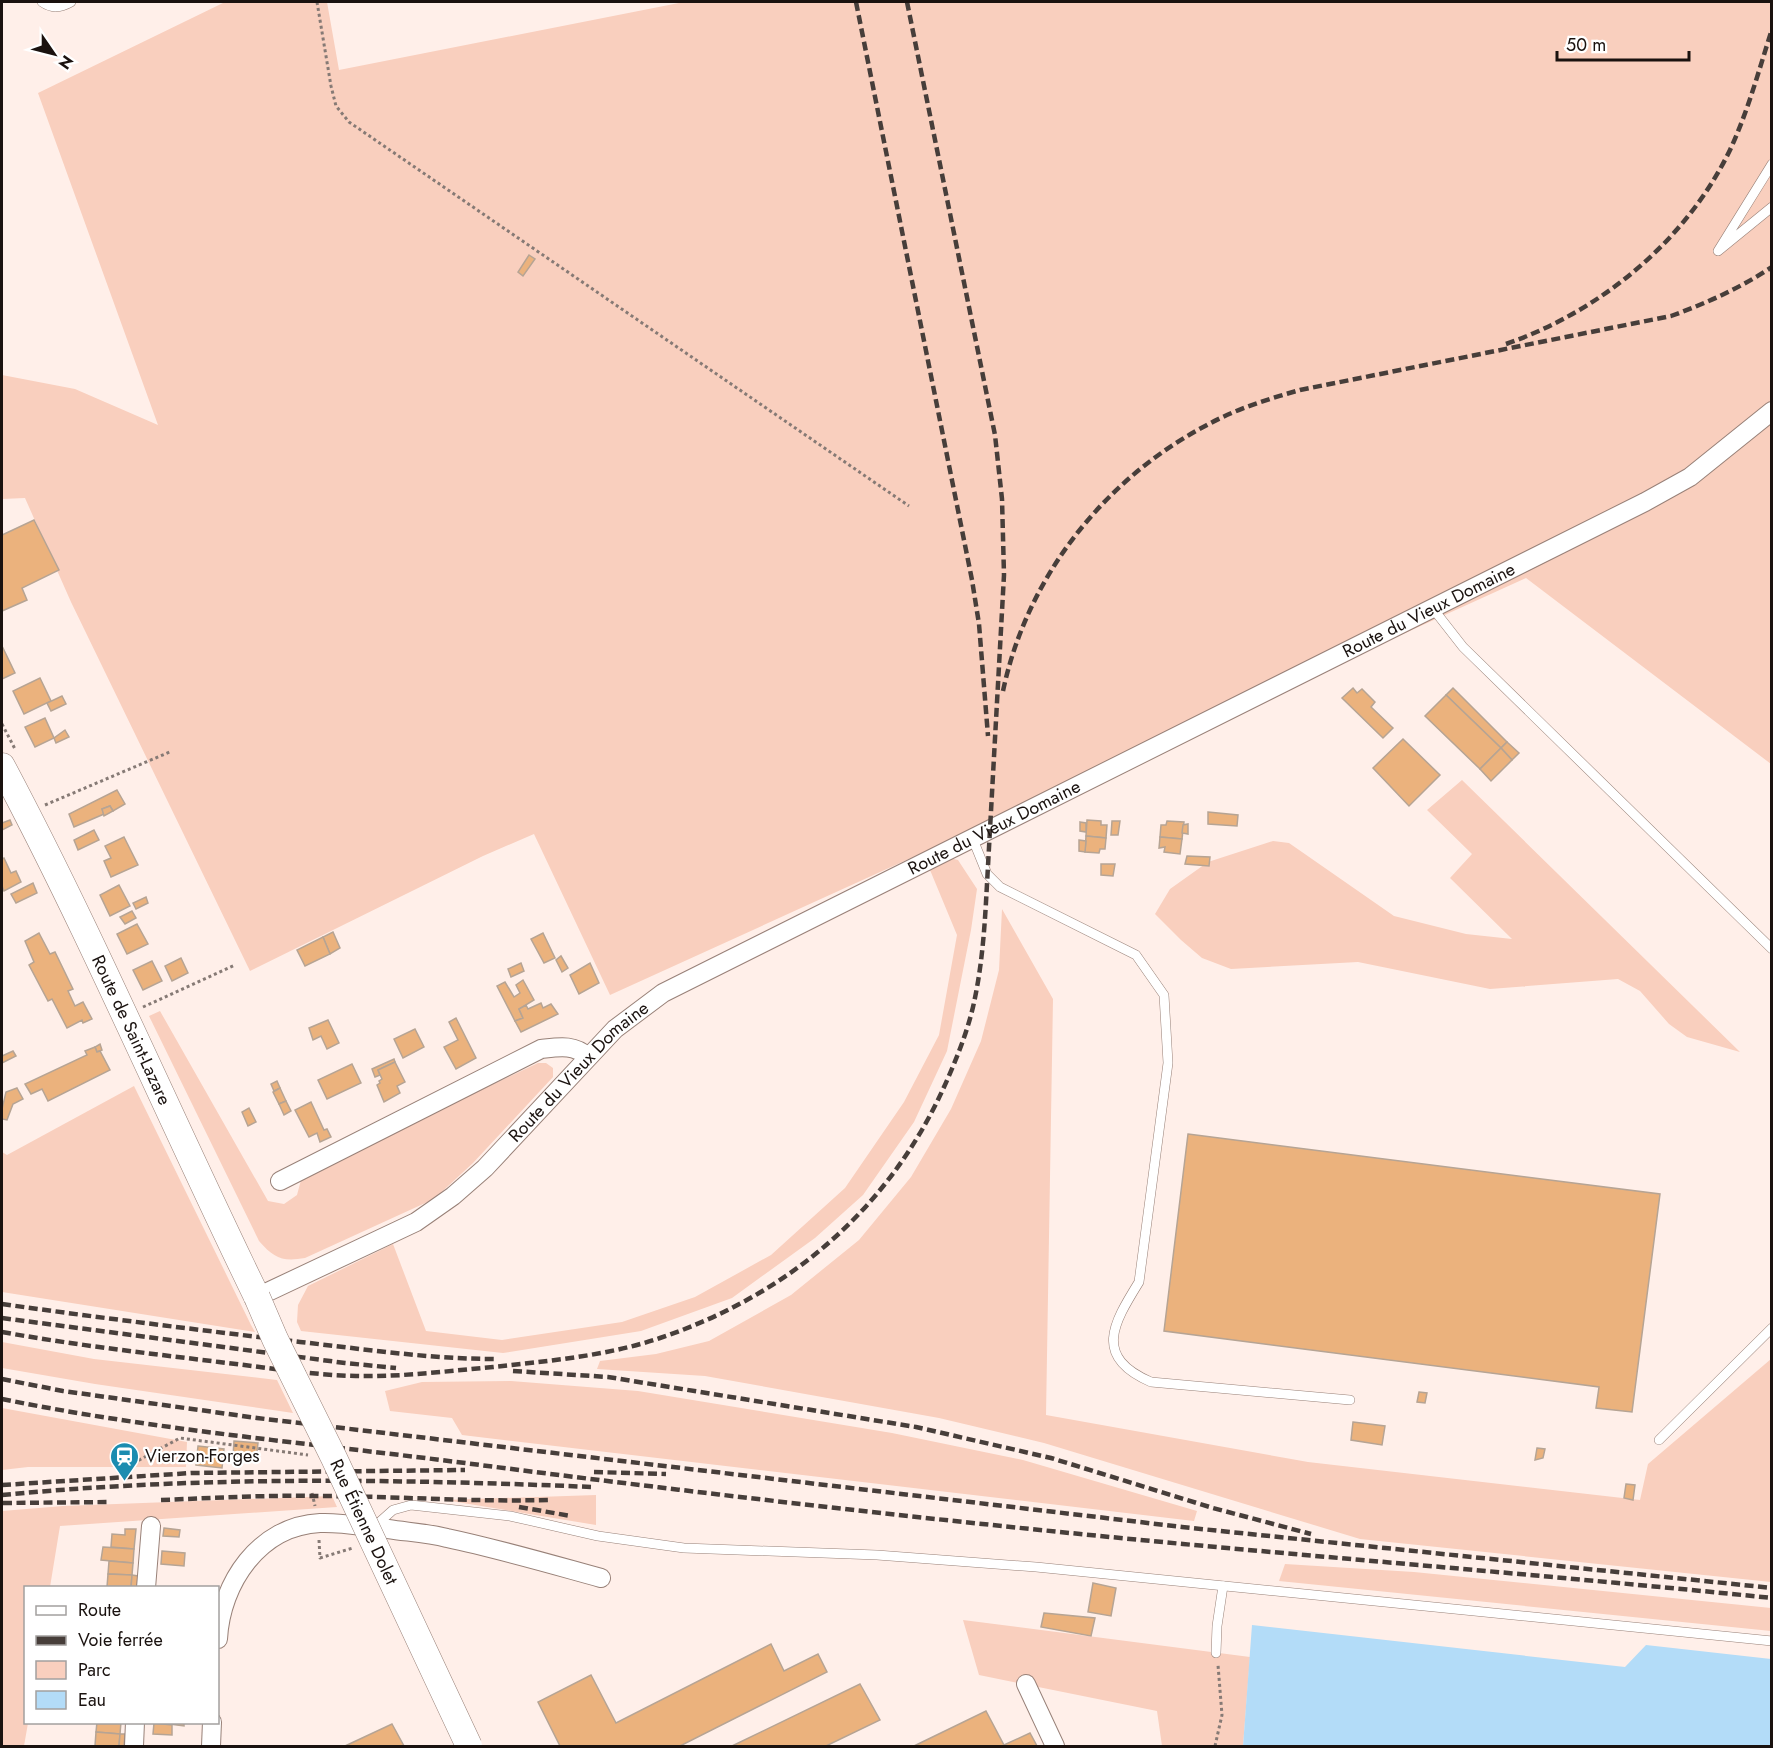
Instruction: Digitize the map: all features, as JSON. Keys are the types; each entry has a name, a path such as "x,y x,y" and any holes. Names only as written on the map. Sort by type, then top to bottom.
{"main road":[{"name":"Route de Saint-Lazare","path":"2,766 27,813 257,1297"},
{"name":"Rue Étienne Dolet","path":"257,1297 275,1339 372,1535 469,1746"}],"street":[{"name":"Route du Vieux Domaine","path":"257,1297 416,1222 453,1196 485,1168 615,1029 663,993 1646,502 1690,477 1772,411"},
{"path":"280,1181 541,1049 564,1046 582,1051 588,1057"},
{"path":"219,1632 223,1604 242,1566 263,1545 293,1529 319,1523 372,1535 445,1537 601,1578"},
{"path":"146,1586 151,1526"},
{"path":"1026,1684 1055,1746"},
{"path":"134,1746 135,1724"},
{"path":"211,1746 212,1724"}],"lane":[{"path":"42,2 52,8 71,2"},
{"path":"1772,164 1718,250 1772,207"},
{"path":"1434,607 1463,647 1772,949"},
{"path":"972,837 987,874 1000,887 1136,955 1164,995 1168,1063 1139,1282 1120,1313 1113,1333 1117,1358 1133,1375 1151,1382 1350,1400"},
{"path":"1659,1440 1772,1328"},
{"path":"372,1535 393,1510 411,1504 510,1516 598,1536 684,1548 877,1555 1036,1566 1772,1641"},
{"path":"1216,1653 1217,1626 1223,1586"}],"path":[{"path":"317,2 336,106 349,122 909,506"},
{"path":"27,813 172,751"},
{"path":"124,1015 235,965"},
{"path":"128,1466 180,1438 334,1458"},
{"path":"320,1558 372,1535"},
{"path":"1215,1746 1222,1714 1216,1653"}],"green space":[{"path":"225,2 327,2 339,70 684,2 1771,2 1771,764 1526,578 610,995 534,834 483,856 250,971 71,602 25,498 2,499 2,375 75,389 158,425 38,93"},
{"path":"1462,780 1740,1052 1687,1037 1669,1024 1640,991 1618,979 1490,989 1358,962 1231,969 1202,958 1155,914 1170,889 1208,862 1273,841 1289,843 1394,916 1466,934 1512,939 1450,878 1472,854 1427,810"},
{"path":"949,858 958,860 977,889 947,1051 914,1122 863,1195 815,1238 732,1298 641,1331 503,1353 301,1331 297,1322 298,1305 308,1286 393,1244 426,1331 502,1340 622,1322 695,1297 771,1255 845,1188 904,1102 939,1035 957,935 930,870"},
{"path":"1002,909 1053,999 1046,1415 1308,1462 1640,1500 1648,1464 1771,1359 1771,1582 1360,1539 1044,1443 939,1418 705,1376 597,1369 600,1361 656,1354 709,1341 791,1295 859,1240 911,1177 951,1109 981,1041 999,970"},
{"path":"160,1011 268,1201 284,1204 297,1195 301,1180 318,1167 538,1063 546,1063 553,1068 553,1077 473,1163 434,1199 305,1258 284,1259 274,1255 259,1241 149,1016"},
{"path":"134,1086 255,1332 2,1292 2,1152 7,1155"},
{"path":"2,1342 94,1359 277,1380 293,1413 2,1368"},
{"path":"511,1381 638,1391 892,1433 1023,1460 1197,1511 1194,1521 462,1435 452,1418 390,1411 385,1391 422,1382"},
{"path":"2,1408 187,1442 186,1467 28,1467 2,1470"},
{"path":"596,1495 596,1525 445,1500"},
{"path":"332,1496 337,1507 60,1526 50,1586 24,1586 24,1724 28,1724 24,1746 2,1746 2,1511 63,1506"},
{"path":"1285,1564 1414,1572 1771,1608 1771,1631 1279,1581"},
{"path":"963,1620 1250,1657 1243,1746 1162,1746 1157,1711 979,1675"}],"water":[{"path":"1252,1625 1625,1667 1646,1645 1771,1659 1771,1746 1243,1746"}],"building":[{"path":"529,255 535,259 523,276 518,272"},
{"path":"34,520 59,570 22,588 27,600 2,611 2,535"},
{"path":"2,649 15,673 2,679"},
{"path":"40,678 51,701 24,714 13,691"},
{"path":"1353,688 1357,693 1362,689 1375,702 1371,707 1393,728 1383,738 1342,698"},
{"path":"1453,688 1507,742 1501,748 1446,695"},
{"path":"1446,695 1501,748 1480,769 1425,716"},
{"path":"62,696 66,704 51,711 47,703"},
{"path":"45,718 54,738 35,747 25,727"},
{"path":"65,730 69,737 56,743 54,738"},
{"path":"1403,739 1440,775 1409,806 1373,768"},
{"path":"1507,742 1519,753 1512,760 1501,748"},
{"path":"1501,748 1512,760 1491,781 1480,769"},
{"path":"117,790 125,804 113,811 110,806 102,809 104,814 74,827 69,814"},
{"path":"110,806 113,811 104,816 102,809"},
{"path":"1208,812 1238,815 1237,826 1208,824"},
{"path":"10,820 12,825 2,830 2,823"},
{"path":"1087,820 1101,821 1101,825 1107,825 1106,838 1086,836"},
{"path":"1112,821 1120,821 1118,835 1111,835"},
{"path":"1167,821 1184,822 1182,839 1160,837 1161,825 1166,825"},
{"path":"1080,822 1086,823 1086,832 1080,831"},
{"path":"1188,824 1188,834 1182,833 1183,825"},
{"path":"94,830 99,840 78,850 74,840"},
{"path":"1086,836 1106,838 1105,849 1100,849 1099,853 1085,852"},
{"path":"124,837 138,865 111,877 104,861 111,858 105,846"},
{"path":"1160,837 1182,839 1180,854 1164,852 1165,847 1159,848"},
{"path":"1079,840 1086,841 1085,852 1079,851"},
{"path":"1187,856 1210,857 1209,866 1185,864"},
{"path":"4,858 11,873 16,871 21,882 4,891 2,859"},
{"path":"1101,864 1115,864 1113,876 1101,875"},
{"path":"33,883 37,893 16,903 11,894"},
{"path":"119,885 130,906 110,916 100,895"},
{"path":"146,897 148,903 136,909 133,903"},
{"path":"132,911 136,918 125,924 120,917"},
{"path":"137,924 148,944 127,954 117,934"},
{"path":"333,932 340,948 330,954 323,937"},
{"path":"39,933 50,954 55,952 73,989 68,991 75,1006 83,1002 92,1019 83,1023 82,1020 67,1028 52,999 48,1001 29,965 34,962 25,941"},
{"path":"543,933 555,958 544,963 531,939"},
{"path":"323,937 330,954 305,966 297,950"},
{"path":"561,956 568,968 562,972 556,960"},
{"path":"181,958 188,973 172,981 165,966"},
{"path":"152,961 162,981 143,990 133,970"},
{"path":"521,963 524,971 511,977 508,969"},
{"path":"590,963 599,983 579,994 570,975"},
{"path":"523,980 534,1000 519,1009 523,1018 515,1021 497,986 505,982 514,997 520,993 516,985"},
{"path":"541,1003 543,1008 551,1004 558,1014 521,1032 515,1021 523,1018 519,1009 526,1005 528,1009"},
{"path":"456,1018 476,1058 456,1069 444,1047 458,1040 449,1022"},
{"path":"328,1020 339,1043 327,1049 321,1036 313,1040 309,1028"},
{"path":"415,1029 424,1047 403,1058 394,1039"},
{"path":"100,1044 102,1050 97,1052 95,1047"},
{"path":"95,1047 97,1052 100,1051 110,1070 48,1101 42,1089 31,1094 25,1084 87,1055 85,1051"},
{"path":"13,1051 16,1056 2,1063 2,1056"},
{"path":"394,1059 395,1062 378,1070 380,1075 375,1077 372,1069"},
{"path":"395,1062 405,1082 397,1086 400,1093 384,1102 377,1085 382,1079 378,1070"},
{"path":"352,1064 361,1083 327,1099 318,1080"},
{"path":"277,1081 280,1088 274,1091 271,1084"},
{"path":"17,1088 23,1099 13,1104 7,1120 2,1119 6,1092"},
{"path":"280,1088 286,1101 279,1104 273,1092"},
{"path":"286,1101 291,1111 284,1115 279,1104"},
{"path":"311,1102 324,1130 327,1129 331,1137 320,1142 317,1133 309,1137 295,1110"},
{"path":"249,1108 256,1122 248,1126 242,1112"},
{"path":"1188,1134 1660,1194 1632,1412 1596,1408 1599,1387 1164,1331"},
{"path":"1419,1392 1427,1393 1425,1403 1417,1402"},
{"path":"1353,1422 1385,1426 1382,1445 1351,1440"},
{"path":"234,1441 258,1443 256,1459 233,1456"},
{"path":"198,1446 224,1449 222,1468 196,1465"},
{"path":"1537,1448 1545,1449 1543,1458 1535,1460"},
{"path":"1626,1484 1635,1485 1633,1500 1624,1498"},
{"path":"164,1528 180,1530 179,1537 163,1536"},
{"path":"125,1529 136,1529 134,1549 111,1547 112,1534 125,1535"},
{"path":"103,1547 134,1549 133,1563 101,1560"},
{"path":"162,1551 185,1553 184,1566 161,1564"},
{"path":"109,1561 133,1563 132,1575 108,1574"},
{"path":"108,1574 132,1575 131,1586 107,1586"},
{"path":"132,1575 138,1576 137,1586 131,1586"},
{"path":"1093,1583 1116,1588 1111,1616 1088,1612"},
{"path":"1044,1613 1095,1618 1091,1636 1041,1627"},
{"path":"771,1644 784,1671 818,1654 827,1672 680,1746 560,1746 538,1702 591,1675 616,1723"},
{"path":"860,1684 880,1720 826,1746 732,1746"},
{"path":"986,1711 1004,1745 1030,1733 1037,1746 914,1746"},
{"path":"97,1724 121,1724 120,1734 96,1732"},
{"path":"154,1724 172,1725 172,1735 153,1734"},
{"path":"392,1724 404,1746 345,1746"},
{"path":"96,1732 120,1734 119,1746 95,1746"},
{"path":"120,1734 125,1734 124,1746 119,1746"}],"railway":[{"path":"856,2 972,580 979,624 988,736"},
{"path":"2,1332 137,1352 356,1376 442,1372 598,1354 660,1338 708,1319 753,1297 794,1270 832,1240 867,1205 898,1166 925,1124 948,1078 968,1025 978,981 985,915 1004,575 1002,499 995,435 907,2"},
{"path":"1506,344 1575,313 1607,292 1665,243 1690,214 1712,183 1730,150 1748,105 1772,29"},
{"path":"1003,691 1014,649 1031,609 1051,571 1075,536 1135,473 1170,447 1207,425 1252,405 1300,390 1671,316 1748,282 1772,267"},
{"path":"2,1304 372,1350 495,1359"},
{"path":"2,1318 396,1368"},
{"path":"513,1371 608,1377 916,1427 1051,1458 1213,1508 1311,1534"},
{"path":"2,1379 63,1391 257,1418 1182,1527 1772,1588"},
{"path":"2,1399 121,1420 240,1436 1007,1527 1772,1598"},
{"path":"2,1485 191,1473 465,1470"},
{"path":"594,1472 666,1474"},
{"path":"2,1495 223,1482 371,1481 593,1487"},
{"path":"161,1500 297,1496 548,1500"},
{"path":"3,1503 111,1502"},
{"path":"519,1507 571,1516"}],"place":[{"name":"Vierzon-Forges","path":"124,1482"}]}
